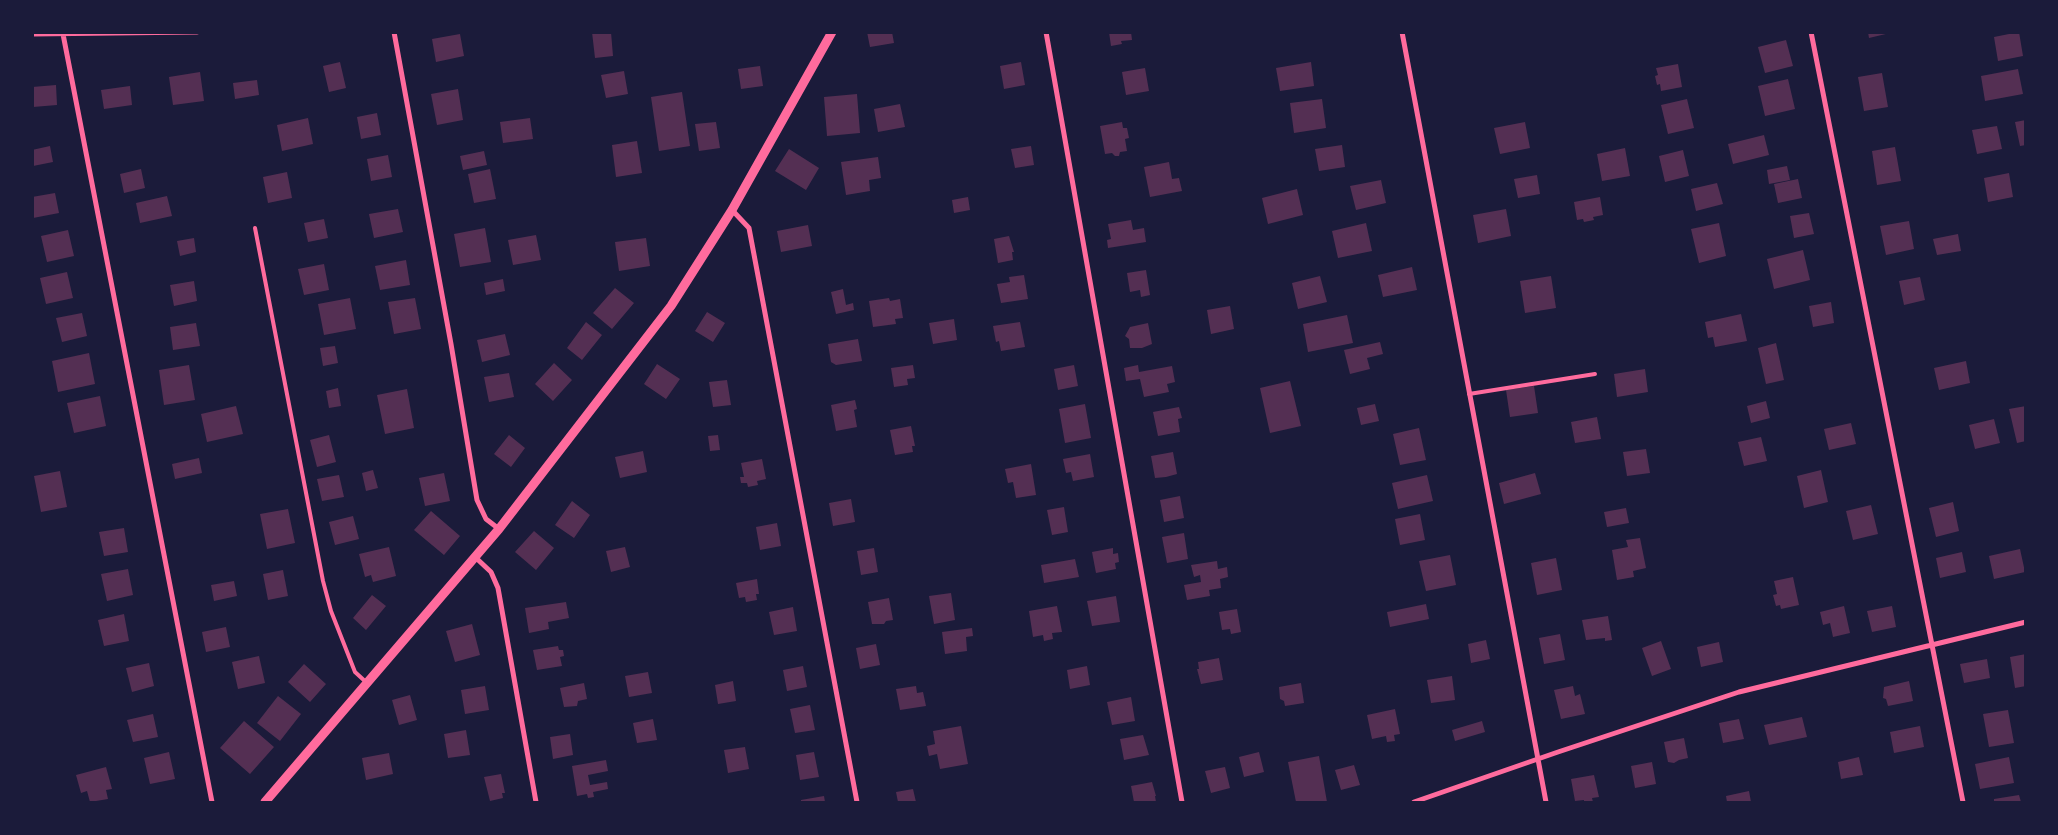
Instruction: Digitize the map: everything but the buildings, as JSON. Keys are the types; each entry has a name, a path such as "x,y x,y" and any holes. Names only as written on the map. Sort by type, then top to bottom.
{"street":[{"path":"32,34 197,32"},
{"path":"394,32 451,344 477,500 486,519 499,529"},
{"path":"265,802 499,529 671,306 732,210 832,32"},
{"path":"1046,32 1182,802"},
{"path":"1402,32 1546,802"},
{"path":"1812,32 1964,802"},
{"path":"63,34 212,802"},
{"path":"732,210 748,228 857,802"},
{"path":"475,557 491,572 498,588 536,802"},
{"path":"1414,802 1739,692 2026,622"}],"lane":[{"path":"255,228 323,581 331,611 355,672 367,683"},
{"path":"1469,394 1594,374"}]}
